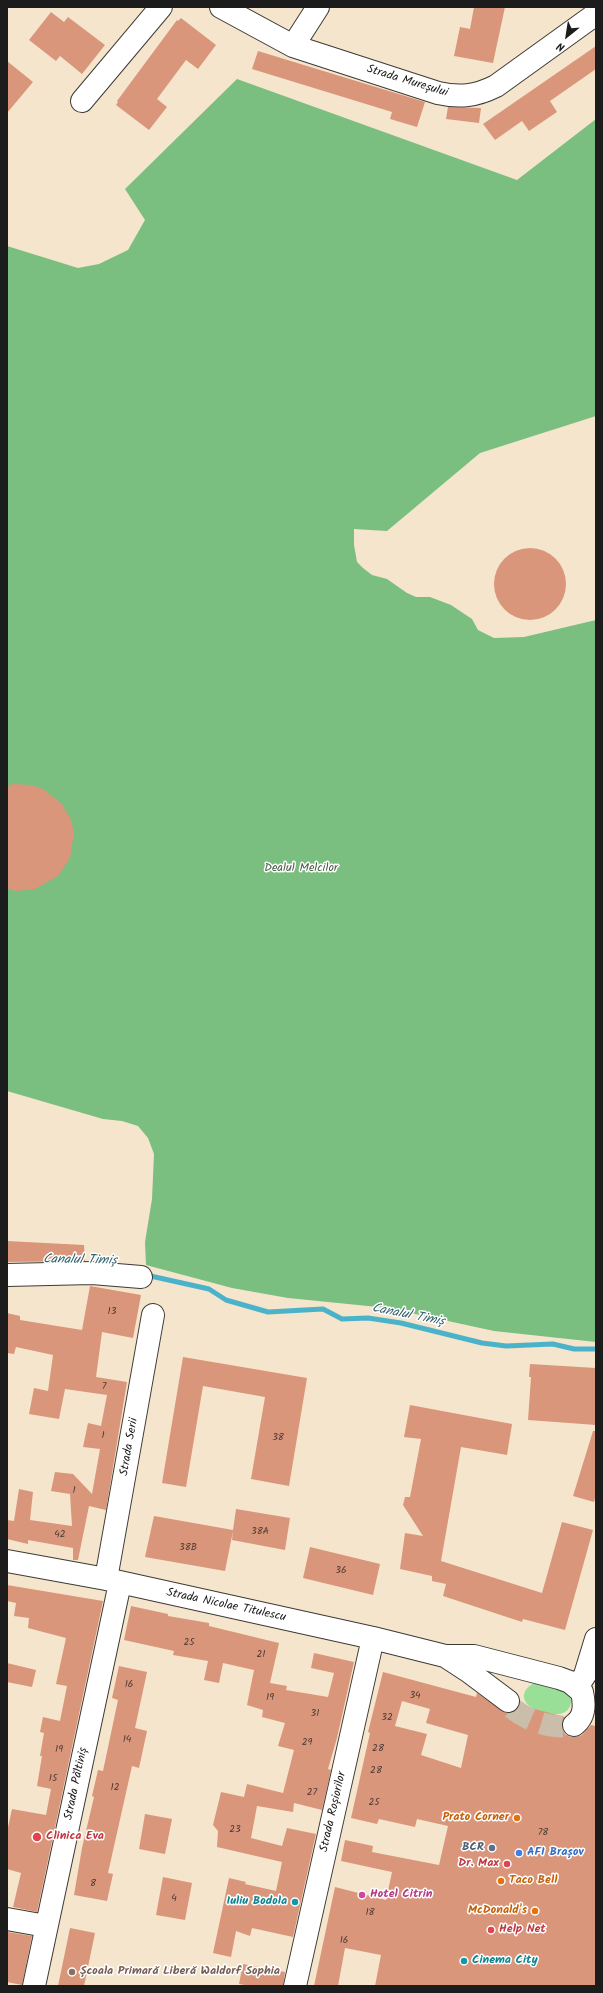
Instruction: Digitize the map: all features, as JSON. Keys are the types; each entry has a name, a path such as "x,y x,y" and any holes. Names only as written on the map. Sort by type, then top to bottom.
{"street":[{"path":"82,100 161,7"},
{"name":"Strada Mureșului","path":"221,7 293,46 438,93 465,96 482,93 496,86 596,14"},
{"path":"293,46 318,7"},
{"path":"7,1275 92,1273 141,1277"},
{"name":"Strada Serii","path":"113,1581 153,1315"},
{"name":"Strada Nicolae Titulescu","path":"7,1561 113,1581 373,1638 445,1656 474,1656 559,1678 585,1692"},
{"name":"Strada Păltiniș","path":"34,1986 113,1581"},
{"name":"Strada Roșiorilor","path":"295,1986 373,1638"},
{"path":"583,1722 585,1675 596,1640"},
{"name":"Strada Nicolae Titulescu","path":"445,1656 468,1671 510,1704 510,1684 523,1673 535,1672"},
{"path":"7,1919 46,1926"}],"green space":[{"name":"Dealul Melcilor","path":"237,79 517,180 596,119 596,416 480,453 387,531 354,529 354,545 357,562 372,575 387,579 407,593 416,597 430,597 451,605 472,619 478,630 494,638 524,637 596,620 596,1342 494,1331 388,1308 288,1298 232,1288 146,1265 145,1242 152,1199 154,1154 148,1138 138,1126 122,1121 103,1119 7,1091 7,246 78,268 99,264 128,250 145,220 125,189"},
{"path":"539,1682 550,1684 564,1690 570,1697 571,1705 569,1708 563,1713 559,1714 542,1712 531,1707 525,1700 525,1692 530,1685"}],"building":[{"path":"474,7 505,7 493,63 454,56 460,27 470,29"},
{"path":"51,12 64,22 68,17 105,45 82,74 60,56 56,61 29,40"},
{"path":"181,18 216,45 198,69 186,60 157,99 167,107 149,130 116,105 118,102 117,101 177,20 178,21"},
{"path":"596,46 596,69 550,101 557,112 529,131 522,121 495,140 483,124"},
{"path":"258,51 425,102 417,127 390,119 392,112 252,69"},
{"path":"7,61 33,82 7,113"},
{"path":"448,107 481,108 479,123 446,119"},
{"path":"530,548 550,554 560,564 566,584 560,604 550,614 530,620 510,614 500,604 494,584 500,564 510,554"},
{"path":"13,784 31,785 43,789 62,804 71,820 74,833 70,858 58,876 35,889 16,891 7,888 7,786"},
{"path":"7,1241 84,1245 85,1261 7,1262"},
{"path":"90,1286 141,1295 133,1338 102,1332 96,1377 127,1382 106,1510 89,1506 78,1560 73,1560 73,1548 28,1540 28,1544 7,1539 7,1520 14,1521 19,1489 33,1492 30,1520 72,1526 70,1494 51,1491 55,1472 73,1474 92,1494 100,1449 83,1447 88,1423 101,1426 107,1395 65,1389 59,1419 29,1414 34,1388 48,1391 53,1355 16,1347 14,1354 7,1353 7,1313 20,1316 20,1320 82,1330"},
{"path":"183,1357 307,1378 289,1486 251,1479 265,1397 203,1386 186,1487 162,1483"},
{"path":"530,1364 596,1368 596,1425 528,1420 531,1377 529,1377"},
{"path":"410,1405 512,1424 507,1455 461,1447 441,1561 542,1593 562,1522 593,1530 565,1630 523,1619 522,1622 443,1596 446,1584 432,1581 432,1576 400,1569 405,1533 423,1536 403,1505 405,1497 410,1497 421,1439 404,1437"},
{"path":"593,1431 596,1431 596,1495 594,1502 573,1496"},
{"path":"236,1509 290,1518 285,1550 232,1540 233,1531 225,1571 145,1557 154,1516 233,1530"},
{"path":"310,1547 380,1564 373,1595 303,1578"},
{"path":"7,1585 103,1601 37,1912 13,1907 21,1873 7,1869 7,1832 12,1809 46,1815 51,1789 37,1786 44,1733 40,1732 43,1717 60,1721 67,1686 56,1684 66,1638 28,1628 29,1618 14,1616 16,1603 7,1601"},
{"path":"131,1606 168,1614 168,1616 209,1623 209,1626 279,1643 270,1683 287,1686 286,1690 328,1697 334,1673 311,1668 314,1653 354,1662 337,1738 328,1769 331,1770 322,1810 294,1803 293,1812 257,1806 251,1838 282,1846 287,1828 316,1834 293,1937 252,1928 250,1936 236,1931 231,1957 213,1953 229,1878 246,1882 245,1884 276,1891 282,1862 217,1847 218,1831 213,1825 221,1792 244,1797 247,1784 283,1793 294,1750 278,1746 285,1723 262,1717 263,1710 247,1705 254,1670 223,1663 219,1683 204,1680 208,1661 173,1655 174,1651 124,1640"},
{"path":"7,1663 36,1670 32,1687 7,1682"},
{"path":"119,1666 147,1672 135,1728 147,1731 139,1768 132,1766 108,1873 113,1874 107,1901 74,1895 82,1848 94,1797 92,1796 98,1770 103,1771 118,1700 112,1698"},
{"name":"AFI Brașov","path":"383,1672 476,1697 477,1693 506,1713 513,1712 520,1705 565,1717 562,1728 565,1734 570,1737 582,1735 591,1725 596,1726 596,1986 375,1986 381,1955 345,1948 338,1986 314,1986 335,1887 386,1900 392,1872 341,1861 345,1840 373,1846 372,1852 439,1865 448,1826 417,1819 415,1827 379,1819 377,1824 351,1818 370,1733 368,1732","holes":["402,1701 430,1709 426,1723 468,1735 461,1768 421,1755 427,1734 395,1726"]},
{"path":"145,1814 172,1819 165,1854 139,1849"},
{"path":"163,1877 192,1883 185,1920 156,1915"},
{"path":"70,1928 95,1933 84,1986 58,1986"},
{"path":"8,1932 32,1936 22,1985 7,1982"},
{"path":"243,1964 285,1972 283,1986 250,1986 239,1984"}],"waterway":[{"name":"Canalul Timiș","path":"146,1275 209,1289 226,1300 268,1312 323,1309 342,1319 368,1318 401,1323 482,1343 506,1346 553,1344 574,1349 596,1349"}],"tunnel":[{"path":"512,1708 518,1713 542,1723 558,1726 574,1725"}],"place":[{"name":"Prato Corner","path":"517,1818"},
{"name":"Clinica Eva","path":"37,1837"},
{"name":"BCR","path":"492,1848"},
{"name":"AFI Brașov","path":"519,1853"},
{"name":"Dr. Max","path":"507,1864"},
{"name":"Taco Bell","path":"501,1881"},
{"name":"Hotel Citrin","path":"362,1895"},
{"name":"Iuliu Bodola","path":"295,1902"},
{"name":"McDonald's","path":"535,1911"},
{"name":"Help Net","path":"491,1930"},
{"name":"Cinema City","path":"464,1961"},
{"name":"Școala Primară Liberă Waldorf Sophia","path":"72,1972"}]}
